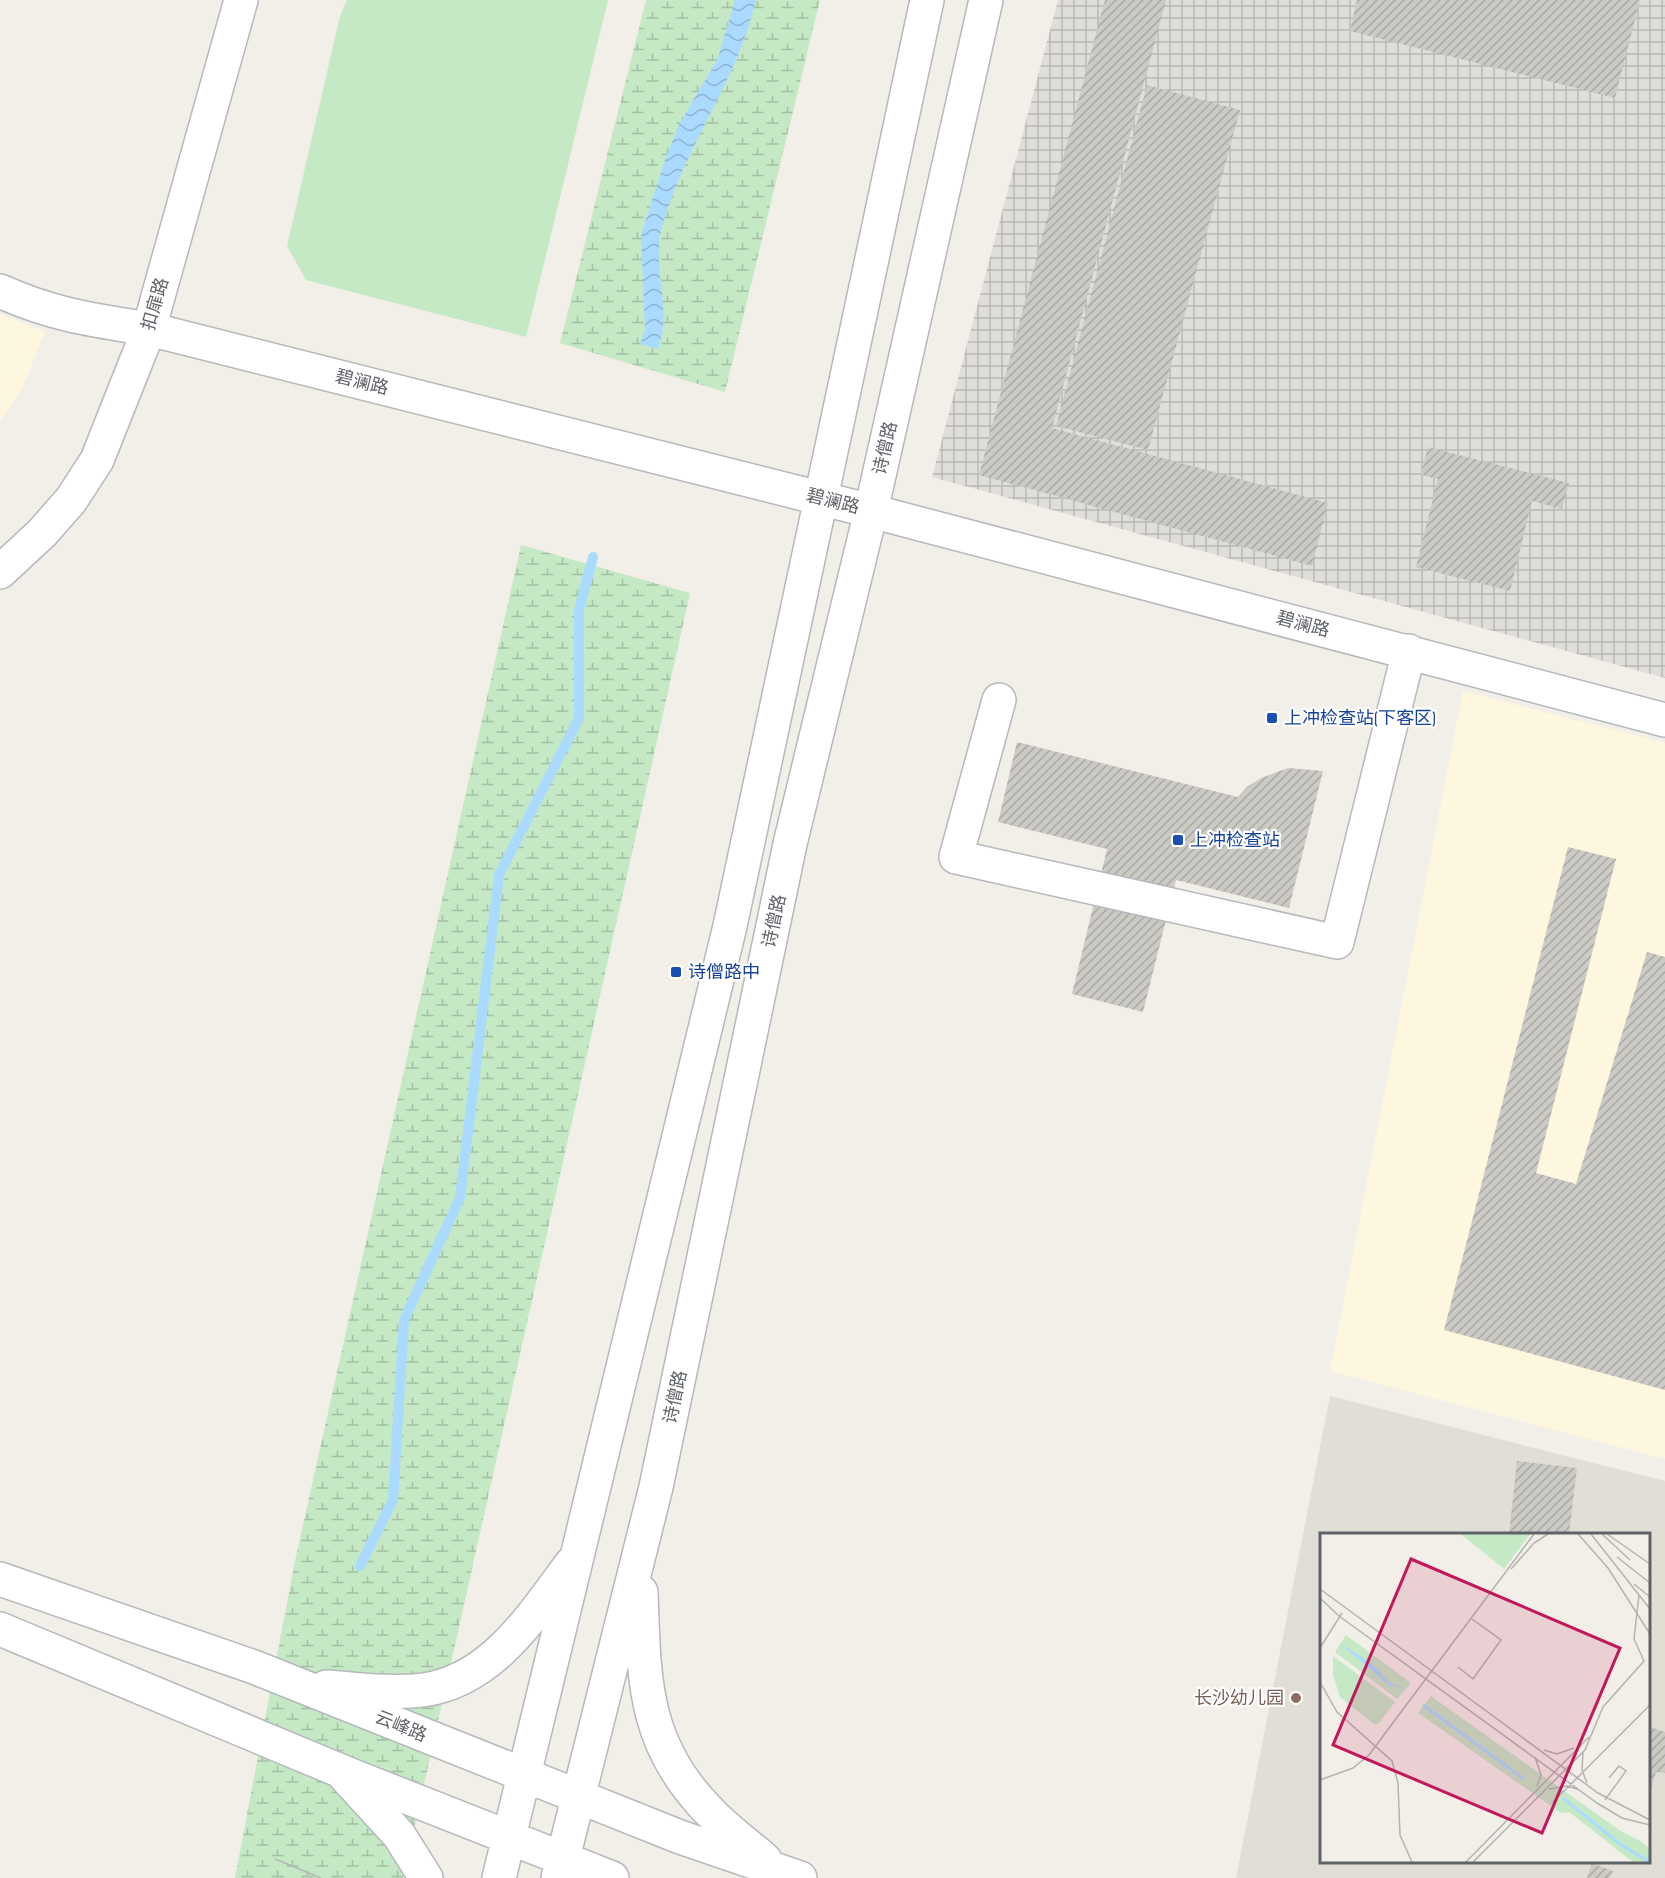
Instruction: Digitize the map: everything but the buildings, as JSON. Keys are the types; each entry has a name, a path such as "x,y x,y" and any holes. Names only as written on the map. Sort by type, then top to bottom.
{"street":[{"name":"扣扉路","path":"0,572 42,533 71,500 97,460 148,329 241,0"},
{"path":"499,1878 526,1776 730,926 927,0"},
{"name":"诗僧路","path":"560,1869 656,1487 790,844 871,511 986,0"},
{"name":"碧澜路","path":"0,291 36,307 62,315 148,329 822,498 1665,720"},
{"path":"999,700 956,857 1337,942 1409,651"},
{"path":"640,1551 643,1666 650,1710 657,1735 669,1759 709,1812 789,1874"},
{"path":"298,1685 400,1691 445,1685 472,1672 505,1648 579,1553"},
{"name":"云峰路","path":"0,1579 161,1634 298,1685 680,1838 789,1874"},
{"path":"0,1629 338,1769 511,1837 560,1869 612,1878"},
{"path":"338,1769 399,1835 426,1878"}],"shaded area":[{"path":"1058,0 1665,0 1665,678 932,477"},
{"path":"0,314 45,332 23,387 0,421"},
{"path":"1463,691 1665,743 1665,1459 1330,1371"},
{"name":"长沙幼儿园","path":"1330,1396 1665,1481 1665,1878 1236,1878"}],"green space":[{"path":"347,0 608,0 526,337 306,280 287,246 340,16"},
{"path":"646,0 820,0 725,392 560,343"},
{"path":"521,545 690,593 403,1878 235,1878 295,1561"}],"water":[{"path":"735,0 756,0 748,29 724,86 683,169 662,227 659,258 663,319 658,349 640,344 645,330 641,237 666,157 680,123 718,58"}],"waterway":[{"path":"360,1566 393,1500 404,1320 460,1198 499,875 579,718 579,610 593,557"}],"tram line":[{"path":"275,1859 321,1878"}],"place":[{"name":"上冲检查站(下客区)","path":"1272,718"},
{"name":"上冲检查站","path":"1178,840"},
{"name":"诗僧路中","path":"676,972"},
{"name":"长沙幼儿园","path":"1296,1698"}]}
